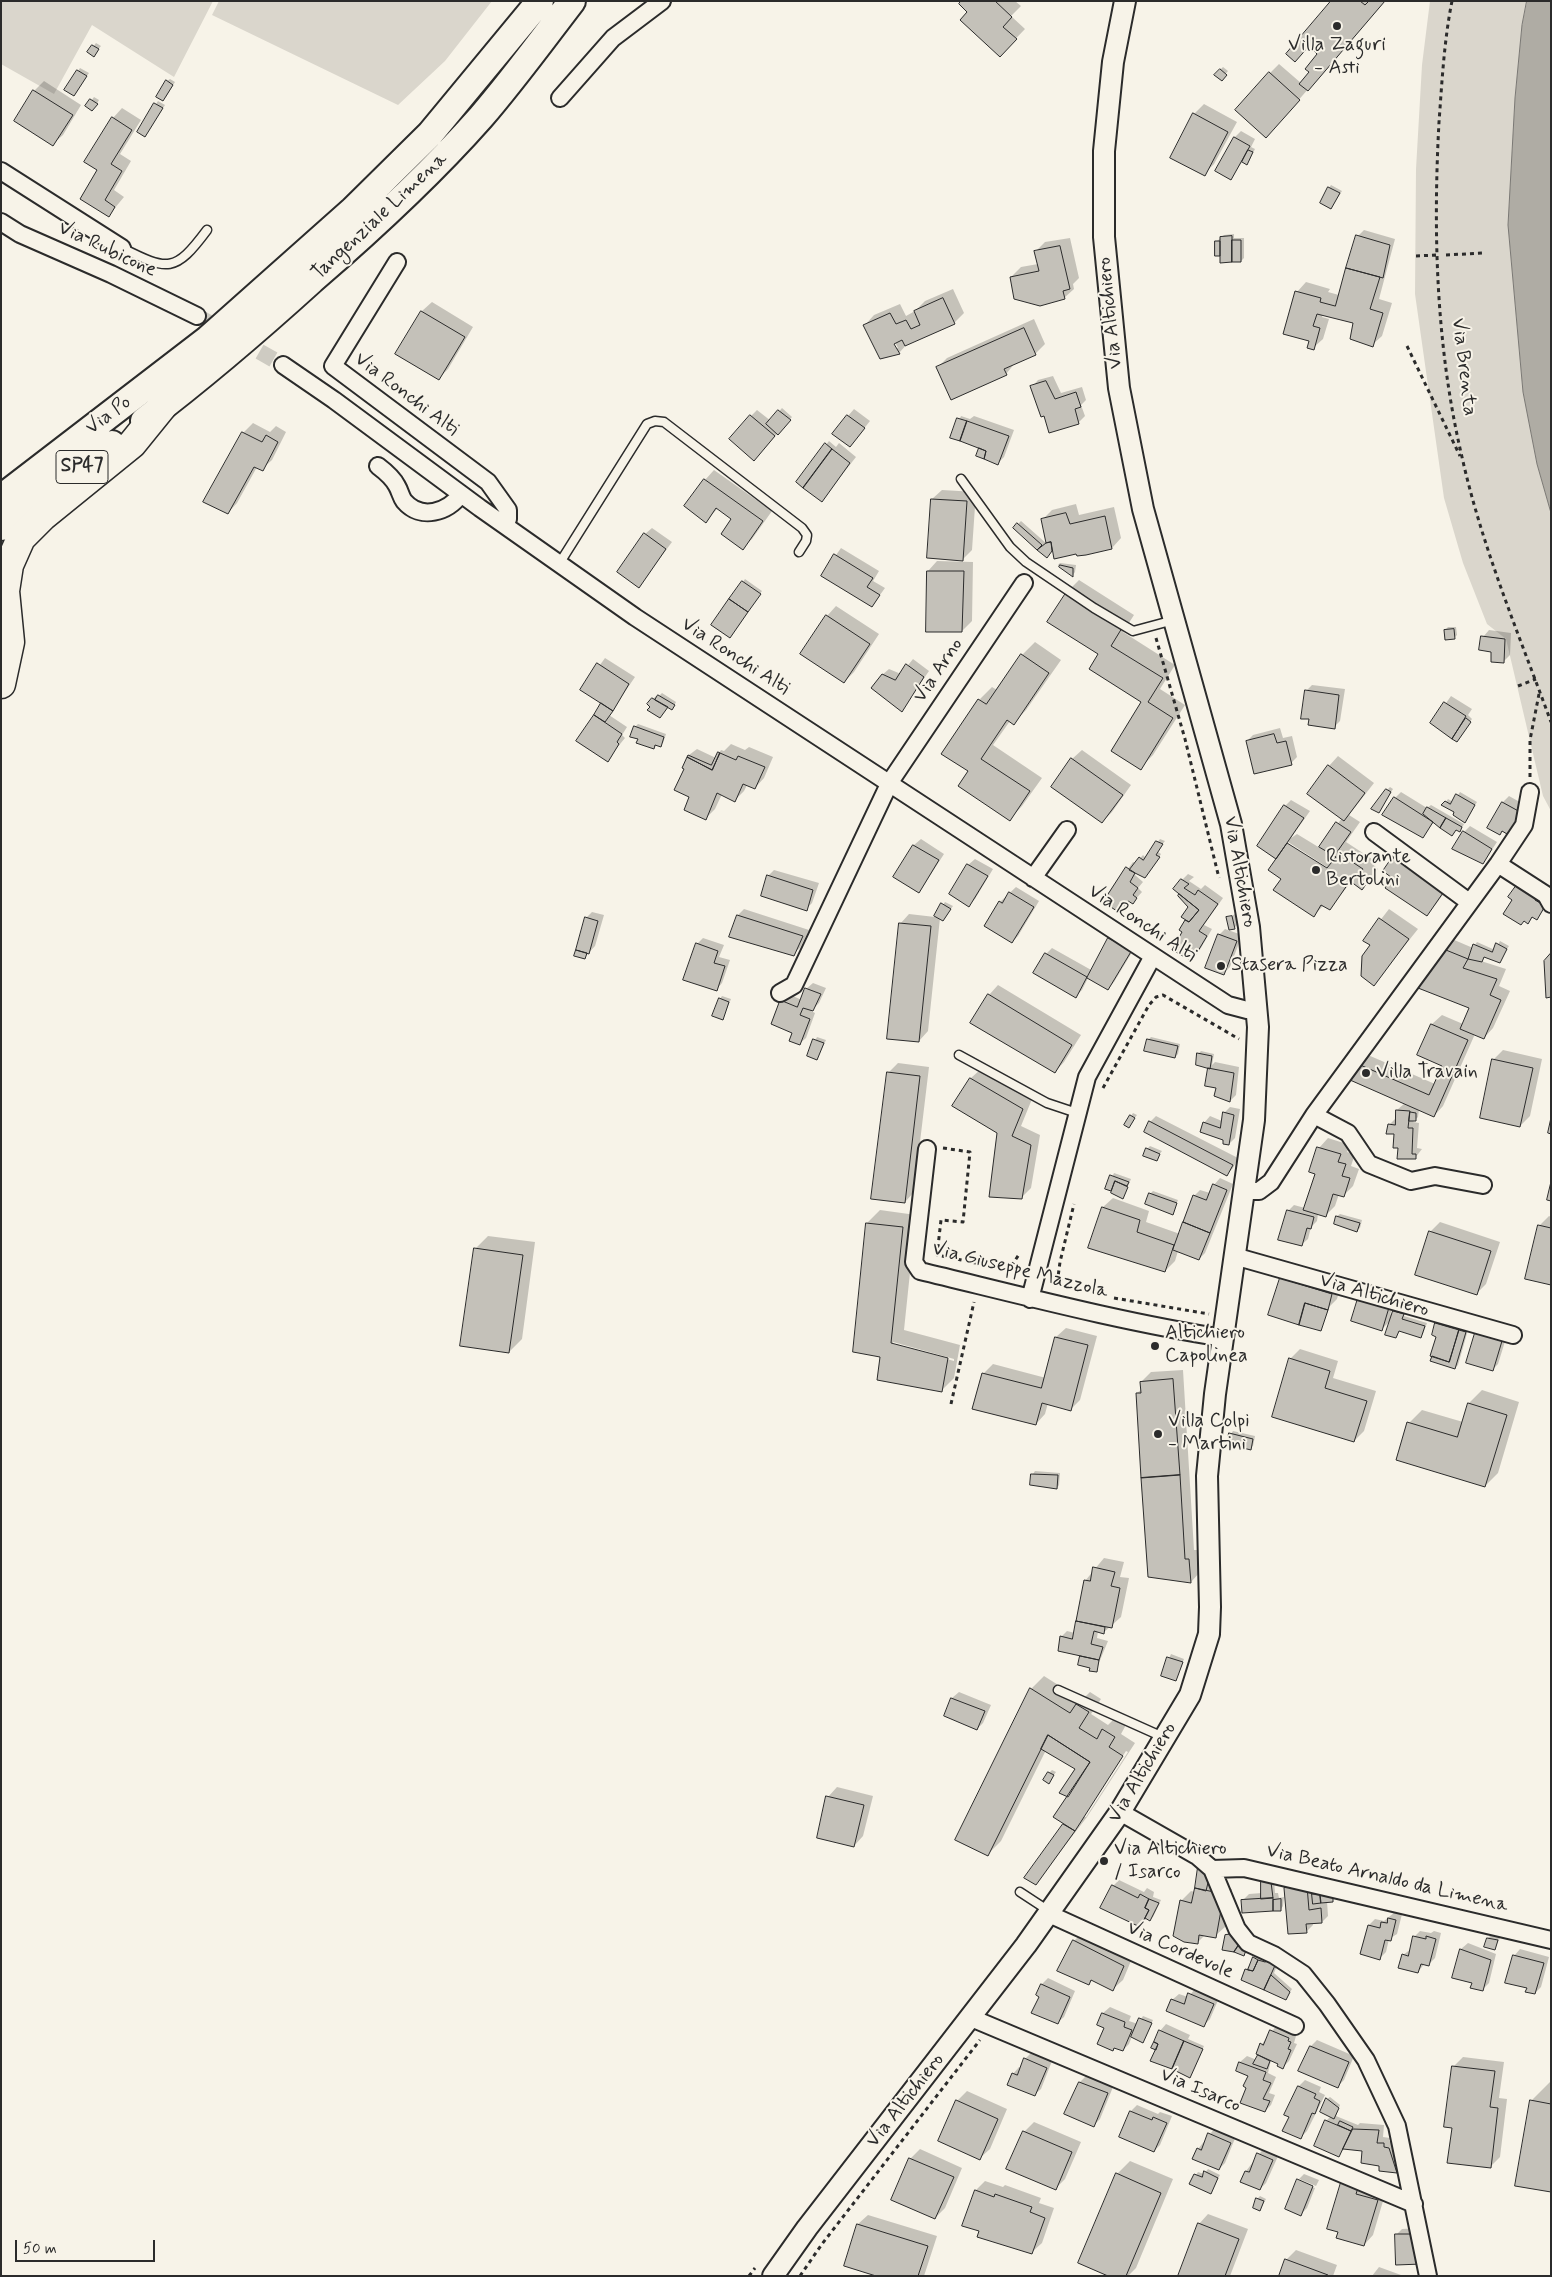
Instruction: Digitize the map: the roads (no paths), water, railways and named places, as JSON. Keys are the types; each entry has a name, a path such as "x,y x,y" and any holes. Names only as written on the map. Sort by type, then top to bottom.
{"highway":[{"name":"Tangenziale Limena","path":"153,397 215,333 354,210 441,121 540,1"},
{"name":"Tangenziale Limena","path":"153,397 222,359 369,230 432,169 481,116 572,1"},
{"name":"Via Po","path":"1,498 153,397"},
{"name":"Via Po","path":"1,527 153,397"},
{"path":"1,684 10,642 6,590 9,565 21,538 42,516 132,444 153,397"}],"street":[{"path":"560,98 613,38 662,1"},
{"name":"Via Altichiero","path":"773,2276 807,2228 1049,1913 1120,1812 1190,1695 1209,1634 1207,1476 1234,1256 1254,1120 1258,1027 1247,910 1236,843 1166,622 1128,440 1112,335 1104,237 1104,151 1113,62 1125,1"},
{"name":"Via Rubicone","path":"1,171 122,248"},
{"name":"Via Rubicone","path":"1,222 20,234 111,274 197,316"},
{"name":"Via Ronchi Alti","path":"397,262 333,366 488,482 508,510 508,519 504,525"},
{"name":"Via Ronchi Alti","path":"283,366 334,400 559,564 721,666 1033,878 1228,1005 1247,1010 1257,1009"},
{"path":"378,466 391,477 404,501 416,510 429,513 442,511 455,502 461,494"},
{"name":"Via Arno","path":"890,782 1024,583"},
{"path":"780,993 794,985 890,782"},
{"path":"1243,1191 1259,1191 1271,1182 1314,1115 1498,864 1524,825 1530,792"},
{"path":"1033,878 1067,830"},
{"path":"1374,832 1469,902"},
{"path":"1498,864 1546,895 1551,904"},
{"path":"1030,1299 1087,1077 1153,956"},
{"path":"1314,1115 1348,1133 1369,1164 1411,1182 1435,1176 1483,1184"},
{"name":"Via Giuseppe Mazzola","path":"931,1148 914,1262 920,1271 1030,1299 1224,1338"},
{"name":"Via Altichiero","path":"1234,1256 1513,1335"},
{"path":"1120,1812 1197,1856 1212,1869 1237,1929 1248,1943 1303,1974 1327,2004 1366,2060 1397,2126 1428,2276"},
{"name":"Via Beato Arnaldo da Limena","path":"1212,1869 1244,1868 1551,1940"},
{"name":"Via Cordevole","path":"1049,1913 1295,2026"},
{"name":"Via Isarco","path":"969,2017 1414,2204"}],"lane":[{"path":"122,248 153,263 165,266 190,253 207,230"},
{"path":"559,564 646,424 655,421 664,422 802,528 807,534 806,541 799,552"},
{"path":"961,479 1010,547 1026,562 1094,608 1133,631 1166,622"},
{"path":"959,1055 1047,1103 1077,1113"},
{"path":"1058,1690 1164,1738"},
{"path":"1020,1892 1049,1913"}],"tunnel":[{"path":"197,316 283,365"}],"place":[{"name":"Villa Zaguri - Asti","path":"1337,26"},
{"name":"Ristorante Bertolini","path":"1316,870"},
{"name":"Stasera Pizza","path":"1221,966"},
{"name":"Villa Travain","path":"1366,1073"},
{"name":"Altichiero Capolinea","path":"1155,1346"},
{"name":"Villa Colpi - Martini","path":"1158,1434"},
{"name":"Via Altichiero / Isarco","path":"1104,1861"}]}
